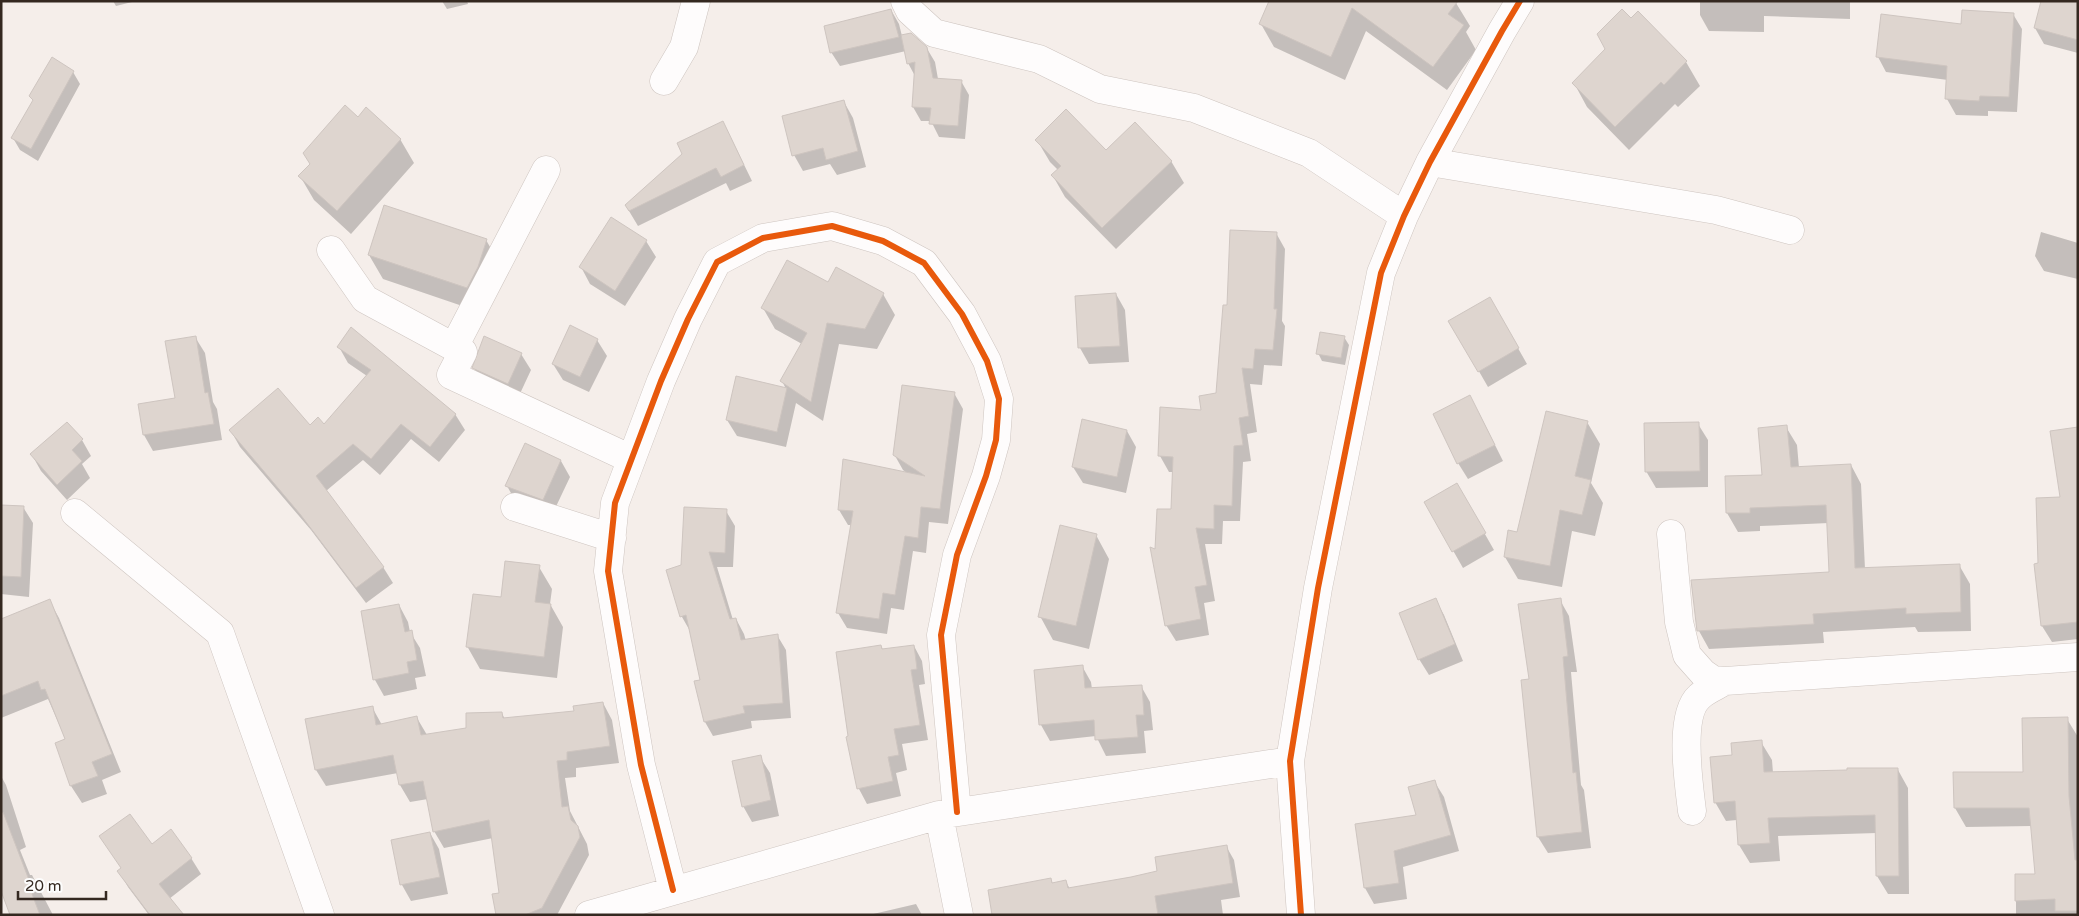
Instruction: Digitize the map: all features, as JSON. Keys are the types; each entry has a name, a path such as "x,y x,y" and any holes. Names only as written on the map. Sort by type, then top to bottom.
{"street":[{"path":"664,81 684,47 696,1"},
{"path":"905,1 910,11 934,33 1039,59 1100,89 1194,108 1309,153 1404,216"},
{"path":"1301,915 1290,761 1318,588 1381,273 1404,216 1430,162 1520,1"},
{"path":"1430,162 1716,210 1790,230"},
{"path":"454,347 546,170"},
{"path":"673,890 641,765 608,571 615,503 660,381 688,319 717,262 763,238 832,226 883,241 924,264 962,314 987,361 999,399 996,440 986,476 957,555 940,635 948,813 959,915"},
{"path":"330,250 365,299 463,352 451,375 631,459"},
{"path":"515,507 612,538"},
{"path":"75,512 220,633 320,915"},
{"path":"1671,534 1679,622 1687,655 1703,673 1713,680 1726,681 2078,657"},
{"path":"1692,811 1686,757 1689,716 1698,697 1726,681"},
{"path":"589,915 637,908 673,890 948,813 1290,761"}],"building":[{"path":"1269,1 1458,1 1448,14 1464,25 1433,67 1352,8 1331,57 1259,24"},
{"path":"2041,1 2078,1 2078,40 2034,28"},
{"path":"891,9 899,37 830,53 824,26"},
{"path":"1622,9 1631,18 1638,11 1687,61 1664,85 1661,82 1615,127 1572,83 1605,49 1597,34"},
{"path":"1962,10 2014,13 2009,97 1980,96 1979,101 1945,99 1947,66 1876,57 1881,14 1961,24"},
{"path":"911,33 927,47 933,78 962,80 958,126 929,124 931,108 912,107 915,62 907,64 901,35"},
{"path":"52,57 74,71 31,149 11,138 33,100 29,96"},
{"path":"844,100 858,151 826,160 823,148 792,156 782,116"},
{"path":"345,105 358,117 366,107 401,139 337,211 298,176 310,164 303,153"},
{"path":"1066,109 1106,150 1135,122 1172,161 1102,228 1051,175 1061,166 1035,140"},
{"path":"723,121 744,165 721,177 716,168 629,211 625,205 682,154 677,143"},
{"path":"384,205 487,239 478,267 467,288 368,255"},
{"path":"611,217 647,240 615,291 579,267"},
{"path":"1230,230 1277,232 1274,309 1277,309 1273,350 1255,349 1253,369 1242,368 1249,416 1239,418 1243,445 1234,446 1232,506 1214,505 1214,529 1196,528 1207,585 1195,587 1201,619 1165,626 1150,547 1155,549 1157,509 1171,509 1173,457 1158,456 1160,407 1201,410 1199,396 1216,393 1223,305 1227,305"},
{"path":"787,260 828,282 836,267 884,293 865,329 827,323 811,402 780,381 807,333 761,308"},
{"path":"1116,293 1120,346 1078,348 1075,296"},
{"path":"1490,297 1519,348 1478,372 1448,321"},
{"path":"570,325 598,339 580,377 552,364"},
{"path":"351,327 456,414 430,447 401,424 371,459 353,444 316,476 384,567 356,588 300,514 229,430 278,388 310,425 318,417 324,424 371,370 337,347"},
{"path":"1320,332 1345,336 1341,358 1316,354"},
{"path":"196,336 205,393 208,392 214,424 143,435 138,404 175,398 165,341"},
{"path":"484,336 522,353 508,384 472,368"},
{"path":"736,376 787,388 777,432 726,420"},
{"path":"902,385 955,392 940,509 921,507 918,538 905,536 895,595 883,593 879,619 836,613 853,511 838,510 843,459 925,476 893,455"},
{"path":"1470,395 1495,445 1457,464 1433,414"},
{"path":"1546,411 1588,421 1575,476 1591,480 1582,515 1560,510 1550,566 1504,557 1508,530 1517,532"},
{"path":"1082,419 1127,430 1117,477 1072,467"},
{"path":"67,422 83,439 72,450 82,461 57,485 30,454"},
{"path":"1699,422 1700,471 1645,472 1644,423"},
{"path":"1787,425 1791,467 1851,464 1855,568 1960,564 1961,612 1906,614 1906,608 1813,614 1814,624 1697,631 1691,580 1829,572 1826,505 1750,508 1750,513 1726,513 1725,476 1762,475 1758,428"},
{"path":"2078,427 2078,622 2041,626 2034,564 2038,563 2036,498 2060,497 2050,431"},
{"path":"525,443 561,460 543,500 505,486"},
{"path":"1457,483 1486,533 1452,552 1424,502"},
{"path":"1,505 24,506 21,577 1,576"},
{"path":"684,507 727,509 725,553 709,552 730,619 736,618 741,640 778,634 783,703 743,706 745,713 704,722 694,681 700,680 686,615 680,617 666,570 681,565"},
{"path":"1060,525 1097,534 1076,626 1038,617"},
{"path":"505,561 540,565 535,602 551,604 544,657 466,647 473,594 501,597"},
{"path":"1436,598 1455,644 1418,660 1399,613"},
{"path":"1561,598 1568,656 1563,657 1573,773 1576,772 1582,832 1537,837 1521,680 1529,679 1518,604"},
{"path":"50,599 112,754 92,762 98,776 70,786 55,743 65,739 45,689 41,690 38,681 1,696 1,619"},
{"path":"399,604 405,632 412,630 417,660 407,662 409,673 373,680 361,611"},
{"path":"881,645 882,649 914,645 917,669 911,670 920,725 894,729 899,755 888,757 893,781 857,789 846,737 848,736 836,652"},
{"path":"1083,665 1085,688 1142,685 1144,715 1136,715 1138,737 1095,740 1094,720 1039,725 1034,670"},
{"path":"603,702 610,746 567,752 567,760 557,761 562,807 568,806 571,820 578,826 580,837 542,908 525,915 496,915 492,894 499,893 489,820 433,832 423,781 399,785 393,755 315,770 305,719 373,706 376,725 417,716 421,735 466,728 466,713 502,712 503,718 574,711 573,706"},
{"path":"2068,717 2069,796 2075,860 2078,860 2078,911 2055,911 2055,899 2015,901 2015,874 2035,874 2029,808 1954,808 1953,772 2023,772 2022,718"},
{"path":"1762,740 1764,772 1847,770 1847,768 1898,768 1899,876 1876,876 1875,815 1768,818 1770,843 1738,845 1735,801 1714,803 1710,757 1732,755 1731,743"},
{"path":"761,755 771,800 742,807 732,761"},
{"path":"1435,780 1451,835 1394,851 1399,883 1364,888 1355,824 1416,815 1408,787"},
{"path":"3,812 34,893 32,894 40,915 10,915 1,891 1,813"},
{"path":"130,814 152,844 171,829 192,858 159,884 184,915 150,915 117,871 121,868 99,836"},
{"path":"430,832 440,877 400,885 391,840"},
{"path":"1227,845 1233,883 1155,896 1158,915 992,915 988,890 1051,878 1052,883 1066,880 1068,888 1131,877 1157,871 1155,857"}],"cycle path":[{"path":"1301,915 1290,761 1318,588 1381,273 1404,216 1430,162 1520,1"},
{"path":"673,890 641,765 608,571 615,503 661,381 688,319 717,262 763,238 832,226 883,241 924,263 962,314 987,361 999,399 996,440 986,476 957,555 941,635 957,812"}]}
